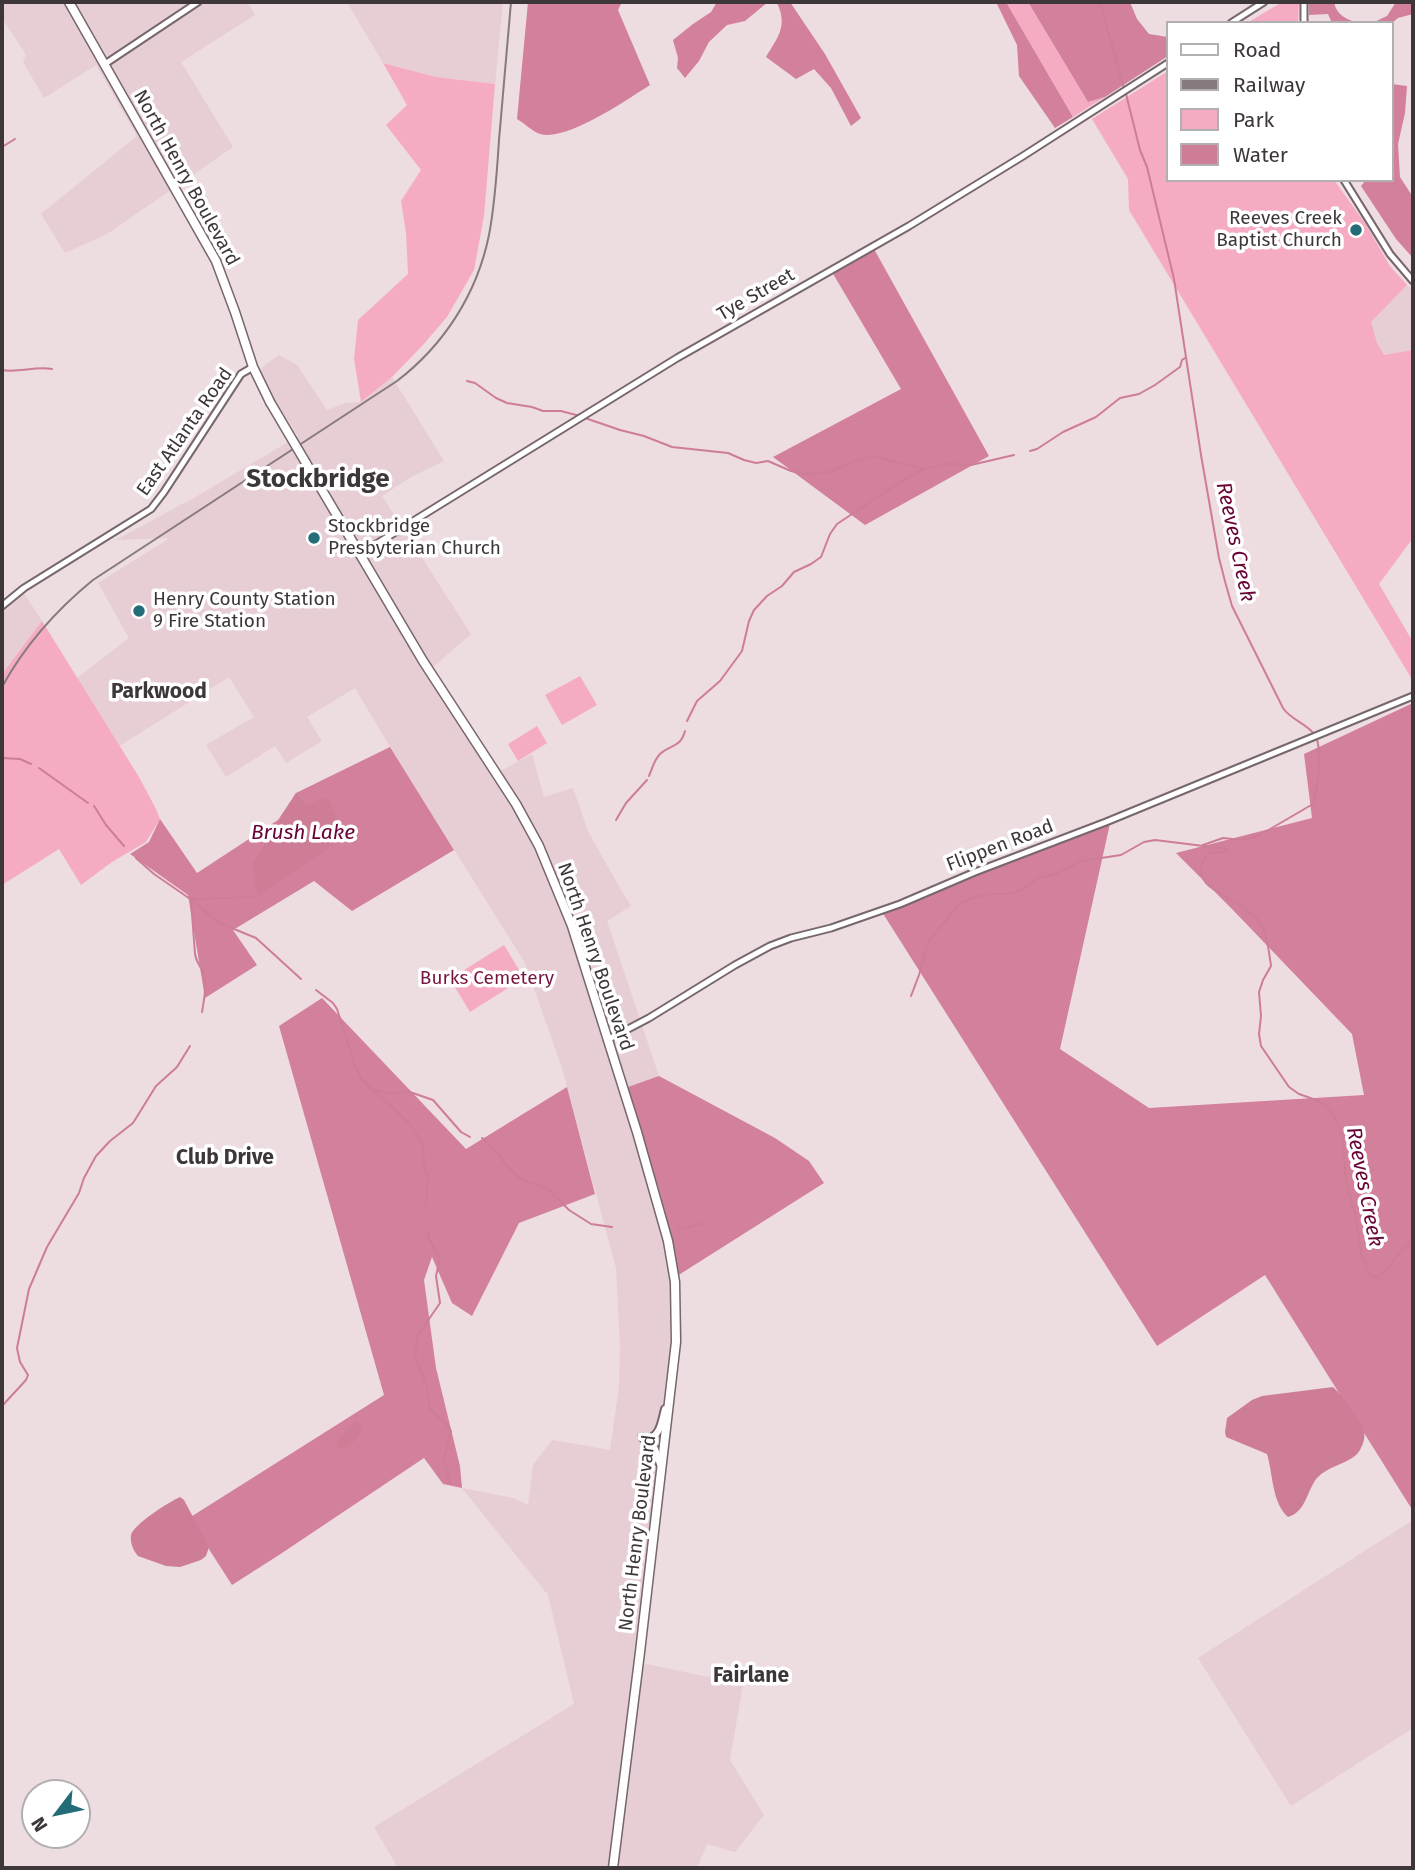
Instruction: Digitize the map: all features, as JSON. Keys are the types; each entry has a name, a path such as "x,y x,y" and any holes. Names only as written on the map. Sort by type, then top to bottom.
{"highway":[{"name":"North Henry Boulevard","path":"69,2 216,261 253,367 270,402 442,691 516,804 538,845 572,926 661,1213 673,1265 676,1342 612,1868"}],"main road":[{"path":"651,1438 657,1435 670,1391"},
{"path":"642,1437 655,1450 661,1468"}],"street":[{"path":"104,64 198,2"},
{"path":"1234,21 1264,2"},
{"path":"1304,2 1304,21"},
{"name":"Tye Street","path":"360,554 677,358 909,226 1166,64"},
{"path":"1345,182 1390,254 1413,281"},
{"name":"East Atlanta Road","path":"2,606 23,588 151,509 241,374 253,367"},
{"name":"Flippen Road","path":"607,1040 770,946 900,904 1413,696"}],"shaded area":[{"path":"2,2 247,2 255,15 181,62 233,147 107,234 65,253 41,214 137,136 96,65 44,98 23,62 26,55 4,21 2,22"},
{"path":"347,2 503,2 495,84 436,77 383,63"},
{"path":"528,2 622,2 618,10 650,85 596,118 565,132 551,135 540,134 531,129 517,119"},
{"path":"717,2 768,2 745,21 727,25 709,42 699,61 685,78 677,68 678,58 673,40 711,12"},
{"path":"768,2 790,2 825,54 861,118 851,126 831,88 814,69 796,79 766,57 782,25 777,3"},
{"path":"996,2 1006,2 1073,117 1055,128 1019,76 1017,45"},
{"path":"1028,2 1130,2 1137,19 1149,34 1166,37 1166,57 1105,97 1088,102"},
{"path":"1309,2 1334,2 1343,16 1353,21 1331,21 1328,14 1309,15"},
{"path":"1396,2 1413,2 1413,14 1394,21 1376,21 1387,16"},
{"path":"1394,84 1407,86 1405,113 1398,144 1400,177 1413,197 1413,258 1396,239 1361,186 1364,182 1394,182"},
{"path":"874,249 989,456 865,525 773,457 901,389 832,272"},
{"path":"1407,285 1413,290 1413,350 1384,355 1370,322"},
{"path":"279,355 297,365 327,410 346,403 361,402 392,377 444,461 411,477 382,496 471,634 432,668 501,771 532,754 544,797 573,788 588,831 631,906 607,921 659,1076 625,1088 661,1196 677,1267 682,1337 641,1663 743,1684 730,1760 764,1815 735,1852 707,1844 697,1868 398,1868 374,1827 574,1704 548,1595 462,1488 513,1498 528,1505 533,1465 552,1440 610,1450 619,1387 616,1268 562,1068 525,963 355,688 307,717 322,741 286,763 275,746 226,777 206,745 254,717 229,677 118,747 77,678 129,638 98,583 170,538 116,540 199,495 298,436 257,374"},
{"path":"23,592 42,621 2,674 2,610"},
{"path":"1413,703 1413,1511 1265,1275 1157,1346 882,912 1111,819 1060,1049 1149,1108 1364,1095 1352,1034 1176,853 1312,818 1304,754"},
{"path":"390,747 454,850 352,911 314,881 233,930 257,965 205,998 188,895 130,854 149,842 160,819 197,873 278,820 296,793"},
{"path":"322,998 466,1149 567,1087 595,1194 519,1223 472,1316 452,1303 432,1257 424,1280 436,1368 460,1466 462,1488 443,1484 424,1458 232,1585 189,1518 384,1395 279,1026"},
{"path":"659,1076 775,1138 809,1161 824,1183 677,1276 661,1196 625,1088"},
{"path":"1413,1520 1413,1728 1291,1806 1198,1658"}],"green space":[{"path":"1006,2 1028,2 1088,102 1105,97 1073,117"},
{"path":"1282,2 1299,2 1298,21 1250,21"},
{"path":"383,63 436,77 495,84 484,216 474,270 447,317 392,377 361,402 354,359 358,320 408,274 401,201 421,170 386,125 407,105"},
{"path":"1166,72 1166,182 1335,182 1365,223 1390,266 1407,285 1371,322 1377,343 1384,355 1413,350 1413,538 1379,584 1413,642 1413,681 1129,210 1128,179 1092,119"},
{"path":"42,621 139,777 160,819 146,842 81,885 59,849 2,885 2,674"},
{"path":"580,676 597,705 562,725 545,695"},
{"path":"537,726 547,743 518,761 508,744"},
{"name":"Burks Cemetery","path":"504,945 524,978 470,1012 450,979"}],"water":[{"name":"Brush Lake","path":"296,793 305,805 327,797 345,837 257,897 253,863"},
{"path":"1333,1387 1360,1421 1364,1435 1362,1445 1355,1456 1317,1478 1302,1506 1288,1517 1276,1496 1267,1454 1226,1437 1227,1418 1262,1396"},
{"path":"356,1421 362,1425 358,1437 339,1449 338,1440"},
{"path":"180,1497 209,1547 206,1556 180,1567 166,1566 138,1556 131,1541 134,1530 152,1514"}],"waterway":[{"name":"Reeves Creek","path":"1100,2 1124,88"},
{"name":"Reeves Creek","path":"1126,94 1174,279 1219,558 1232,606 1283,708 1314,734"},
{"path":"2,147 15,139"},
{"path":"1030,451 1096,417 1120,398 1139,394 1155,385 1180,367 1185,358"},
{"path":"2,370 52,369"},
{"path":"467,381 475,383 507,403 580,416"},
{"path":"585,418 672,447 728,453 756,463 768,461 803,474 827,473 873,456 924,469"},
{"path":"687,721 697,701 720,681 742,651 754,610 794,572 821,557 837,524 924,469 946,464 971,465 1014,455"},
{"path":"649,776 658,756 678,744 685,731"},
{"name":"Reeves Creek","path":"1203,845 1223,838 1242,840 1254,837 1313,804 1318,772 1317,739"},
{"path":"2,758 20,759 31,764"},
{"path":"39,768 88,803"},
{"path":"616,820 626,803 647,780"},
{"path":"94,806 124,846"},
{"name":"Reeves Creek","path":"911,996 928,942 960,903 979,896 1022,890 1038,878 1053,875 1081,861 1121,855 1144,842 1155,840 1228,849 1207,855 1202,864 1202,876 1211,888 1254,916 1263,929 1271,966 1259,992 1261,1046 1289,1087 1327,1106 1337,1121 1343,1139 1346,1182 1356,1217 1361,1254 1372,1276 1378,1277 1383,1273 1413,1239"},
{"path":"136,858 217,922 256,938 301,979"},
{"path":"192,899 257,897"},
{"path":"191,900 195,954 205,980 202,1012"},
{"path":"316,990 337,1009 362,1080 409,1123 422,1142 428,1177 426,1204"},
{"path":"2,1406 28,1375 20,1362 17,1348 29,1289 47,1247 79,1193 96,1156 133,1123 156,1086 177,1067 190,1046"},
{"path":"371,1089 392,1094 407,1091 433,1100 461,1132 470,1137"},
{"path":"482,1138 520,1179 547,1188 569,1210 591,1224 612,1227"},
{"path":"678,1230 705,1223"},
{"path":"429,1232 428,1237 440,1258 436,1276 440,1303 418,1335 415,1358 427,1385 430,1409 451,1431 444,1459 450,1484"}],"railway":[{"path":"2,687 42,629 93,580 397,381 444,335 467,298 484,257 489,235 496,188 511,2"}],"place":[{"name":"Reeves Creek Baptist Church","path":"1356,230"},
{"name":"Stockbridge Presbyterian Church","path":"314,538"},
{"name":"Henry County Station 9 Fire Station","path":"139,611"}],"district":[{"name":"Stockbridge","path":"318,480"},
{"name":"Parkwood","path":"159,692"},
{"name":"Club Drive","path":"225,1158"},
{"name":"Fairlane","path":"751,1676"}]}
